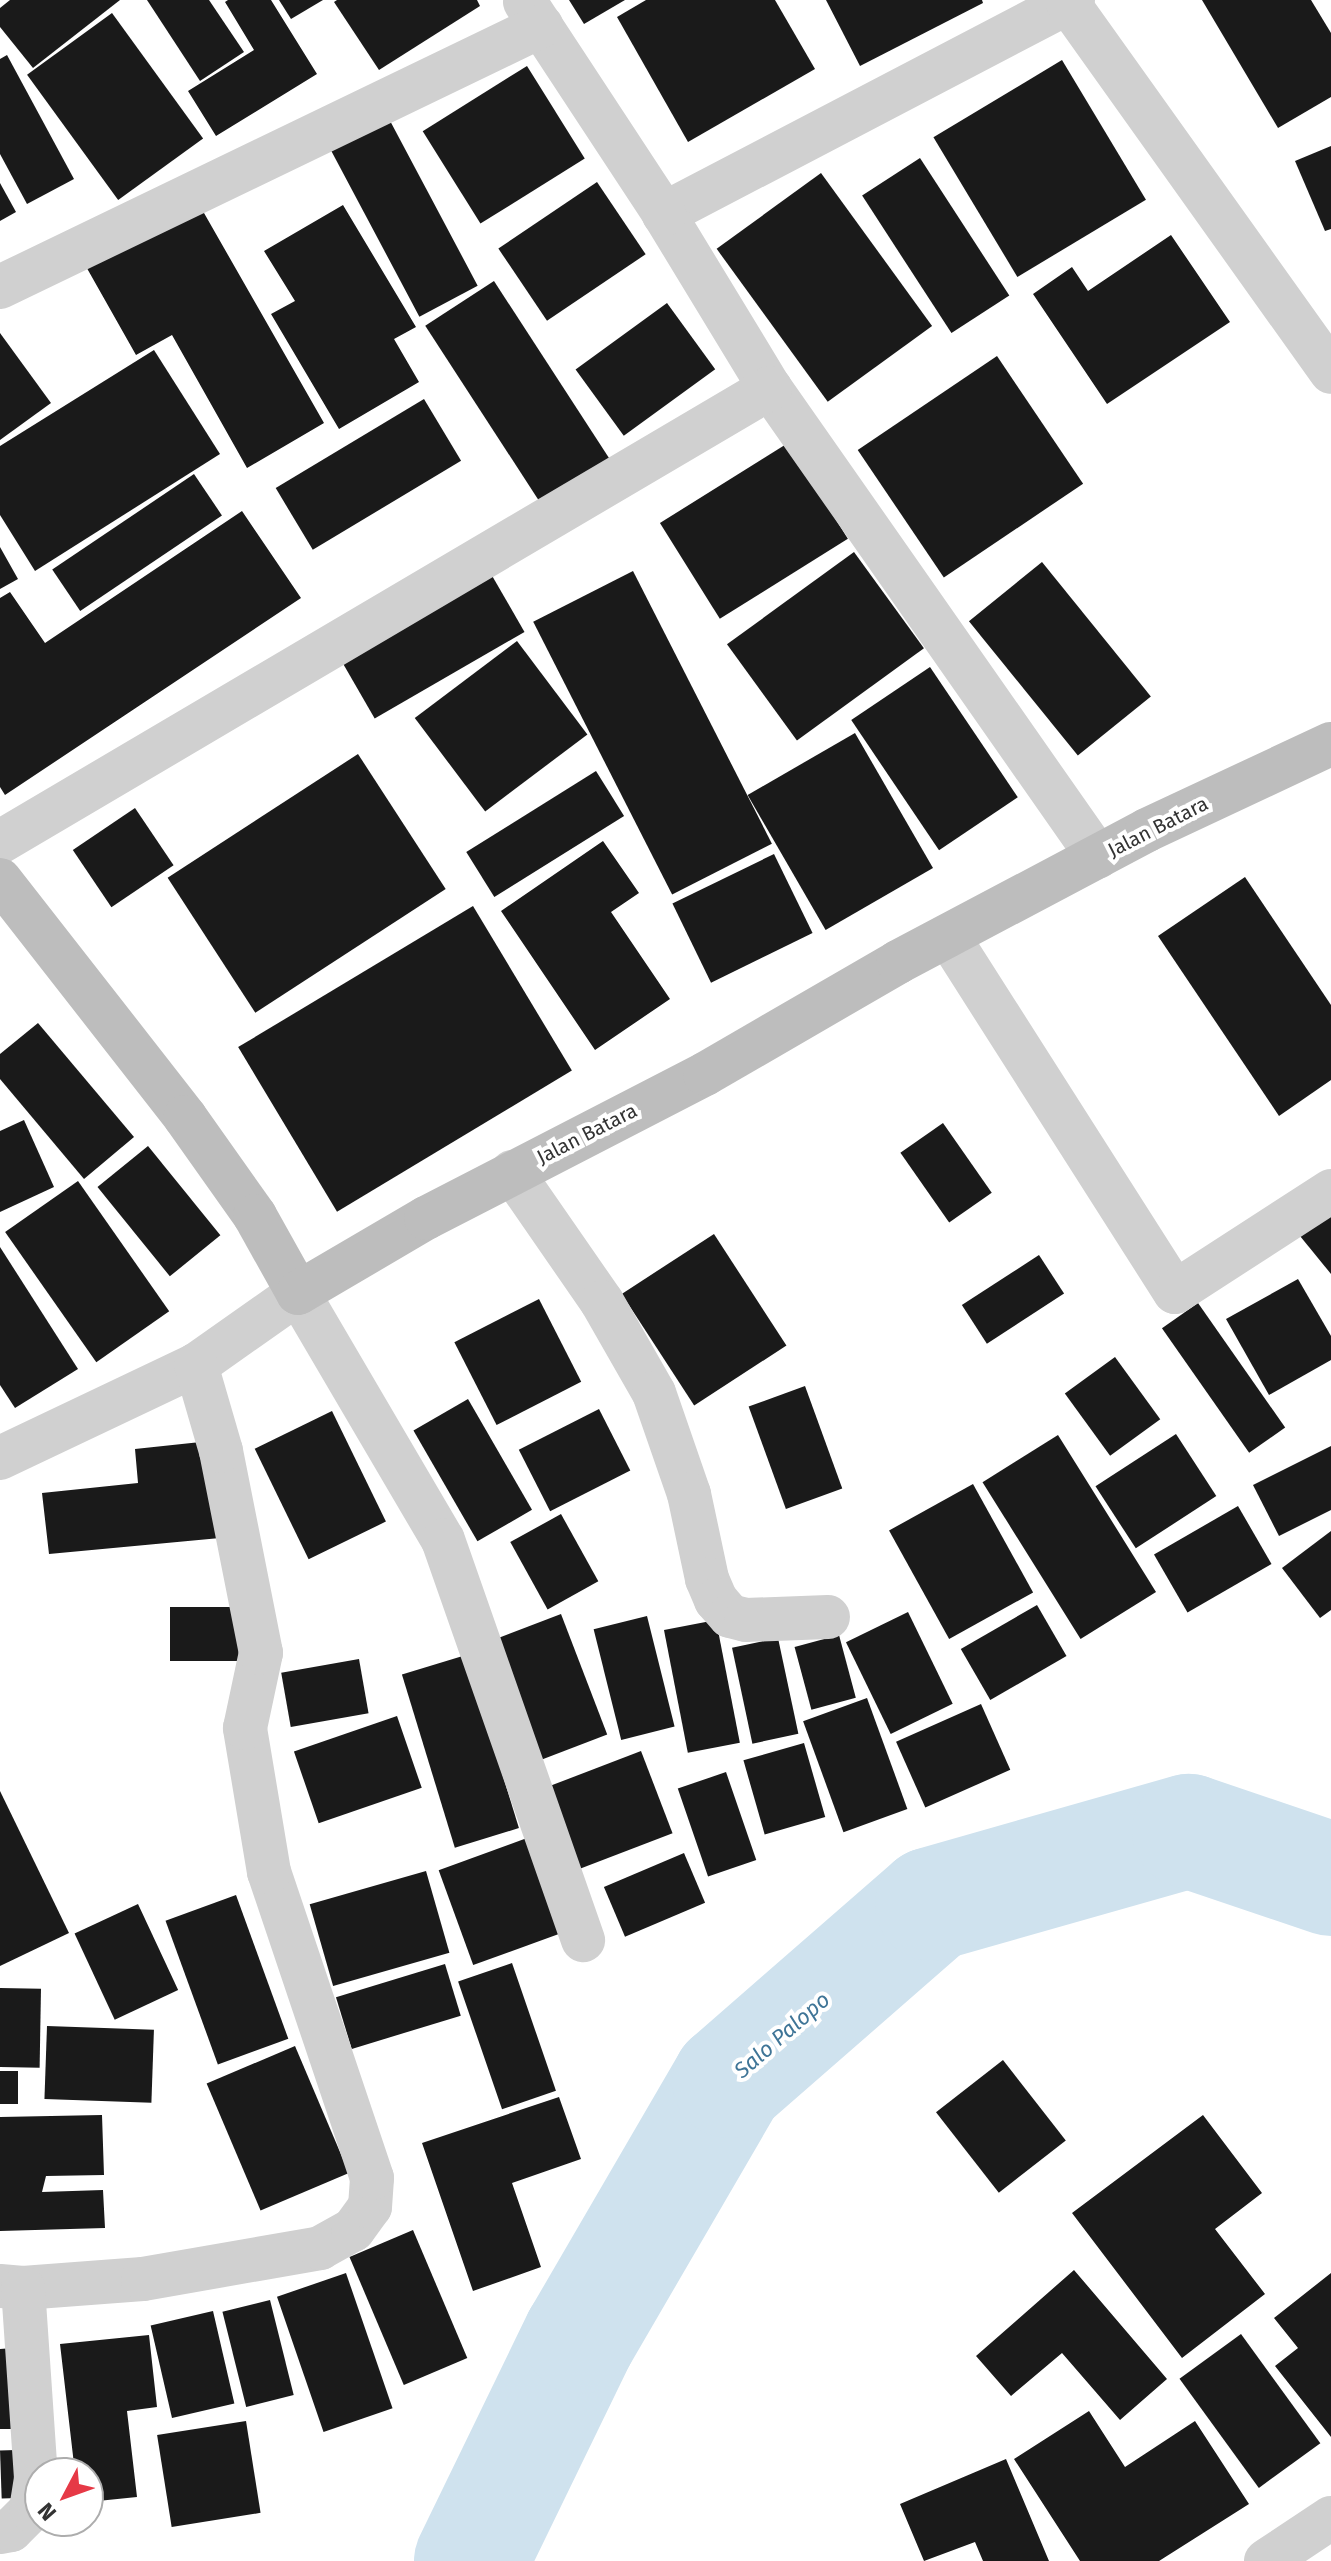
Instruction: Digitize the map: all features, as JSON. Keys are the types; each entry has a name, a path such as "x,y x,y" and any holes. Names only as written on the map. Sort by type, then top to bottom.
{"street":[{"path":"664,214 1071,1 1331,372"},
{"path":"0,287 532,13 664,214 770,388 1098,857"},
{"path":"0,842 770,388"},
{"name":"Jalan Batara","path":"298,1293 512,1172 705,1074 948,936 1147,830 1331,744"},
{"path":"0,880 185,1117 255,1216 443,1540 583,1940"},
{"path":"948,936 1175,1292 1331,1191"},
{"path":"512,1172 602,1302 654,1393 689,1494 707,1579 716,1600 730,1616 746,1620 828,1617"},
{"path":"0,1458 196,1365 298,1293"},
{"path":"0,2532 11,2530 31,2510 36,2478 12,2287 143,2279 320,2248 353,2230 370,2207 372,2178 269,1872 245,1728 261,1653 221,1451 196,1365"},
{"path":"1266,2561 1331,2518"}],"building":[{"path":"10,0 120,0 33,68 0,27 0,8"},
{"path":"147,0 209,0 244,52 200,81"},
{"path":"271,0 317,74 216,136 188,91 254,50 225,2"},
{"path":"279,0 323,0 291,19"},
{"path":"477,0 480,6 379,70 334,2"},
{"path":"569,0 625,0 584,24"},
{"path":"646,0 775,0 815,69 688,142 617,17"},
{"path":"826,0 982,0 983,3 860,66"},
{"path":"1202,0 1311,0 1331,33 1331,97 1278,128"},
{"path":"112,13 203,138 118,200 27,75"},
{"path":"7,55 74,179 27,204 0,154 0,59"},
{"path":"1062,60 1146,200 1017,277 933,137"},
{"path":"527,66 585,158 480,224 423,131"},
{"path":"388,117 478,286 419,317 330,148"},
{"path":"1331,146 1331,229 1325,231 1295,161"},
{"path":"920,158 1009,296 951,333 862,196"},
{"path":"821,173 932,326 828,402 717,249"},
{"path":"597,182 646,254 547,321 498,249"},
{"path":"0,183 16,212 0,221"},
{"path":"196,199 324,423 247,468 172,335 136,355 84,263"},
{"path":"343,205 416,327 394,339 419,382 339,429 271,314 295,301 264,251"},
{"path":"1171,235 1230,322 1107,404 1033,294 1072,267 1088,291"},
{"path":"494,281 614,466 546,511 425,326"},
{"path":"667,303 715,369 624,436 576,369"},
{"path":"0,333 51,403 0,440"},
{"path":"154,350 220,454 35,571 0,515 0,446"},
{"path":"997,356 1083,484 944,578 858,450"},
{"path":"424,399 461,461 313,550 276,488"},
{"path":"788,443 848,539 720,619 660,523"},
{"path":"194,474 222,515 80,611 52,570"},
{"path":"242,511 301,598 5,795 0,787 0,598 10,592 45,643"},
{"path":"0,547 18,579 0,589"},
{"path":"854,552 924,648 797,741 727,644"},
{"path":"1042,562 1151,696 1078,756 969,621"},
{"path":"487,567 524,632 375,718 337,654"},
{"path":"633,571 772,844 672,894 533,622"},
{"path":"517,641 587,734 485,811 415,718"},
{"path":"930,667 1018,797 939,850 851,720"},
{"path":"855,733 933,868 826,930 748,795"},
{"path":"358,754 446,889 255,1013 168,878"},
{"path":"596,771 624,816 494,897 466,852"},
{"path":"135,808 174,865 111,907 73,850"},
{"path":"603,841 639,893 611,912 670,999 595,1050 501,911"},
{"path":"774,854 813,933 711,983 672,904"},
{"path":"1245,877 1331,1005 1331,1080 1279,1116 1158,936"},
{"path":"473,906 572,1071 337,1212 238,1047"},
{"path":"38,1023 134,1137 84,1179 0,1079 0,1054"},
{"path":"24,1120 54,1187 0,1212 0,1131"},
{"path":"943,1123 992,1193 949,1222 900,1153"},
{"path":"148,1146 220,1235 170,1276 97,1187"},
{"path":"78,1181 169,1311 96,1362 5,1232"},
{"path":"1331,1210 1331,1274 1300,1236"},
{"path":"714,1234 786,1346 694,1405 622,1294"},
{"path":"0,1247 78,1369 15,1408 0,1385"},
{"path":"1039,1255 1064,1294 987,1344 962,1305"},
{"path":"1298,1279 1331,1336 1331,1360 1269,1395 1226,1319"},
{"path":"539,1299 581,1382 497,1425 454,1342"},
{"path":"1198,1303 1285,1428 1249,1453 1162,1328"},
{"path":"1115,1357 1160,1419 1110,1456 1065,1393"},
{"path":"805,1386 842,1488 786,1509 749,1407"},
{"path":"468,1399 532,1510 477,1541 413,1430"},
{"path":"599,1409 630,1470 550,1511 519,1450"},
{"path":"332,1411 386,1522 309,1559 255,1449"},
{"path":"1176,1434 1216,1496 1136,1548 1095,1486"},
{"path":"1058,1435 1156,1592 1081,1639 983,1482"},
{"path":"210,1441 220,1538 49,1554 42,1493 138,1483 135,1449"},
{"path":"1331,1446 1331,1510 1279,1536 1253,1485"},
{"path":"973,1484 1033,1592 949,1639 889,1531"},
{"path":"1238,1506 1272,1564 1187,1613 1154,1554"},
{"path":"561,1514 598,1581 548,1609 510,1542"},
{"path":"1331,1531 1331,1610 1320,1618 1282,1568"},
{"path":"1037,1605 1066,1656 990,1700 961,1649"},
{"path":"170,1607 248,1607 248,1661 170,1661"},
{"path":"908,1612 953,1704 891,1734 846,1642"},
{"path":"561,1614 607,1734 533,1763 487,1642"},
{"path":"647,1616 675,1727 621,1740 594,1629"},
{"path":"716,1620 740,1743 688,1753 664,1630"},
{"path":"839,1635 856,1698 811,1710 795,1647"},
{"path":"778,1638 798,1734 752,1744 732,1648"},
{"path":"466,1655 519,1828 455,1848 402,1675"},
{"path":"359,1659 369,1713 291,1727 281,1673"},
{"path":"867,1698 907,1809 843,1832 803,1721"},
{"path":"981,1704 1010,1770 925,1808 896,1742"},
{"path":"397,1716 422,1788 319,1823 294,1751"},
{"path":"804,1743 825,1817 765,1834 743,1760"},
{"path":"641,1751 673,1833 577,1870 546,1788"},
{"path":"726,1772 756,1860 708,1877 678,1789"},
{"path":"0,1791 69,1933 0,1966"},
{"path":"527,1838 562,1933 473,1965 439,1870"},
{"path":"684,1853 705,1903 625,1937 604,1887"},
{"path":"426,1871 449,1953 333,1986 310,1904"},
{"path":"236,1895 288,2039 218,2064 166,1921"},
{"path":"138,1904 178,1990 115,2020 75,1934"},
{"path":"512,1963 556,2091 502,2109 458,1982"},
{"path":"445,1964 461,2016 352,2049 336,1997"},
{"path":"0,1988 41,1989 40,2068 0,2067"},
{"path":"47,2026 154,2030 151,2103 44,2099"},
{"path":"295,2046 349,2173 261,2211 207,2084"},
{"path":"1003,2060 1066,2140 999,2193 936,2112"},
{"path":"0,2071 18,2071 18,2104 0,2104"},
{"path":"559,2097 581,2159 512,2183 541,2267 473,2291 422,2143"},
{"path":"102,2115 104,2175 46,2176 42,2192 103,2190 105,2228 0,2231 0,2117"},
{"path":"1203,2115 1262,2193 1215,2229 1265,2294 1182,2358 1072,2213"},
{"path":"413,2230 467,2358 404,2385 349,2257"},
{"path":"1074,2270 1167,2379 1120,2420 1062,2353 1011,2396 976,2356"},
{"path":"346,2273 393,2408 324,2432 277,2297"},
{"path":"1331,2273 1331,2437 1275,2366 1298,2348 1274,2318"},
{"path":"270,2300 294,2395 246,2407 222,2312"},
{"path":"213,2311 234,2404 172,2418 151,2325"},
{"path":"1241,2334 1320,2443 1259,2488 1180,2379"},
{"path":"149,2335 157,2407 127,2411 137,2497 104,2500 104,2457 73,2457 60,2344"},
{"path":"13,2348 15,2429 0,2429 0,2349"},
{"path":"1089,2411 1125,2467 1195,2421 1249,2504 1159,2561 1080,2561 1014,2459"},
{"path":"246,2421 261,2513 172,2527 157,2435"},
{"path":"16,2450 18,2498 2,2499 0,2451"},
{"path":"1006,2459 1049,2561 983,2561 975,2542 924,2561 900,2504"}],"waterway":[{"name":"Salo Palopo","path":"471,2561 580,2337 729,2081 932,1904 1189,1831 1331,1879"}]}
